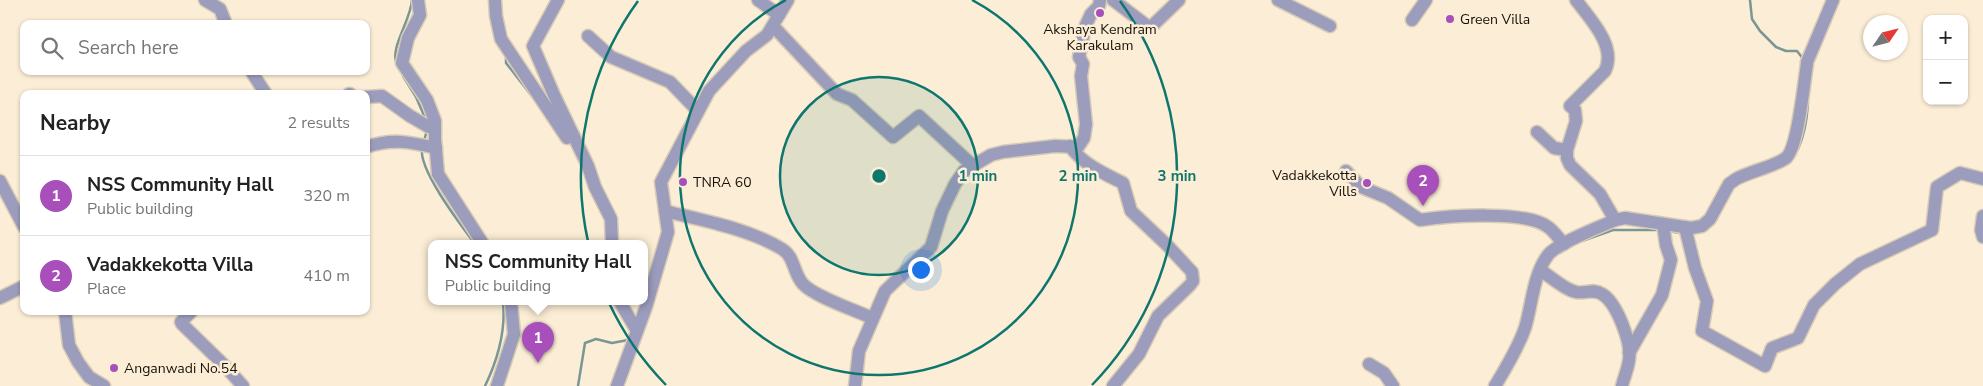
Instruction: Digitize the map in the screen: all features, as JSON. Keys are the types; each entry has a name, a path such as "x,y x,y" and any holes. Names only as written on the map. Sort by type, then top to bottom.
{"street":[{"path":"205,0 220,9 224,20"},
{"path":"418,0 420,15 408,38 402,63 427,100 435,121 435,128 428,146 438,174 480,240"},
{"path":"495,0 501,40 565,136 588,166"},
{"path":"558,0 534,46 554,95 611,219 612,240"},
{"path":"758,0 837,94 852,100 893,137 919,116 973,166"},
{"path":"648,300 668,232 661,182 709,91 746,51 767,35 788,0"},
{"path":"855,386 859,351 885,291 931,247 942,211 955,184 964,171 991,155 1002,152 1070,146 1078,147 1084,138 1080,123 1082,64 1079,57 1085,27 1091,14 1099,6 1100,0"},
{"path":"1113,0 1150,28 1179,0"},
{"path":"1278,0 1330,26"},
{"path":"1412,20 1426,0"},
{"path":"1576,0 1603,37 1608,64 1605,70 1570,106 1575,110 1576,121 1567,150 1567,158 1570,165 1600,194 1615,220"},
{"path":"1495,386 1524,330 1548,254 1564,244 1615,220 1625,218 1664,229 1702,226 1710,219 1730,184 1736,179 1784,159 1791,153 1796,140 1807,63 1833,0"},
{"path":"588,36 611,58 670,82 698,112"},
{"path":"254,75 263,90"},
{"path":"370,97 382,96 410,116 435,128"},
{"path":"1537,132 1554,148 1567,150"},
{"path":"370,145 379,142 396,140 428,146"},
{"path":"1070,146 1076,154 1099,171 1123,183 1131,211 1192,272 1192,281 1186,290 1158,316 1139,354 1113,386"},
{"path":"1346,172 1361,187 1388,198 1420,220 1446,216 1525,217 1547,226 1564,244"},
{"path":"1685,227 1695,268 1708,301 1702,331 1765,366 1772,348 1798,338 1814,305 1835,284 1860,264 1932,230 1937,187 1960,173 1983,179"},
{"path":"0,181 20,219"},
{"path":"665,211 724,225 773,244 788,254 798,277 804,285 814,292 872,318"},
{"path":"1983,216 1981,230 1983,237"},
{"path":"1622,386 1629,353 1662,295 1672,260 1666,245 1664,229"},
{"path":"1542,271 1563,286 1576,292 1594,290 1603,295 1611,304 1625,331 1629,353"},
{"path":"0,298 20,288"},
{"path":"497,386 514,334 511,305"},
{"path":"622,305 636,334"},
{"path":"616,386 647,305"},
{"path":"65,315 69,345 88,382 104,386"},
{"path":"188,315 181,322 182,324 243,386"},
{"path":"1369,364 1384,373 1393,386"}],"waterway":[{"path":"397,64 395,58 396,50 412,0"},
{"path":"1750,0 1752,19 1760,31 1776,47 1786,51 1797,51 1804,60"},
{"path":"506,56 506,63 531,95"},
{"path":"403,76 416,97 426,120"},
{"path":"1798,149 1805,126 1808,103"},
{"path":"424,141 427,130"},
{"path":"422,149 423,159 434,184 472,240"},
{"path":"1582,241 1613,230 1659,230"},
{"path":"1667,231 1681,233"},
{"path":"1560,253 1572,246"},
{"path":"485,386 494,366 500,345 503,305"},
{"path":"578,386 585,343 596,339 612,343 628,340"}],"place":[{"name":"Akshaya Kendram Karakulam","path":"1100,13"},
{"name":"Green Villa","path":"1450,19"},
{"name":"TNRA 60","path":"683,182"},
{"name":"Vadakkekotta Vills","path":"1367,183"},
{"name":"Vadakkekotta Villa","path":"1423,206"},
{"name":"NSS Community Hall","path":"538,363"},
{"name":"Anganwadi No.54","path":"114,368"}]}
